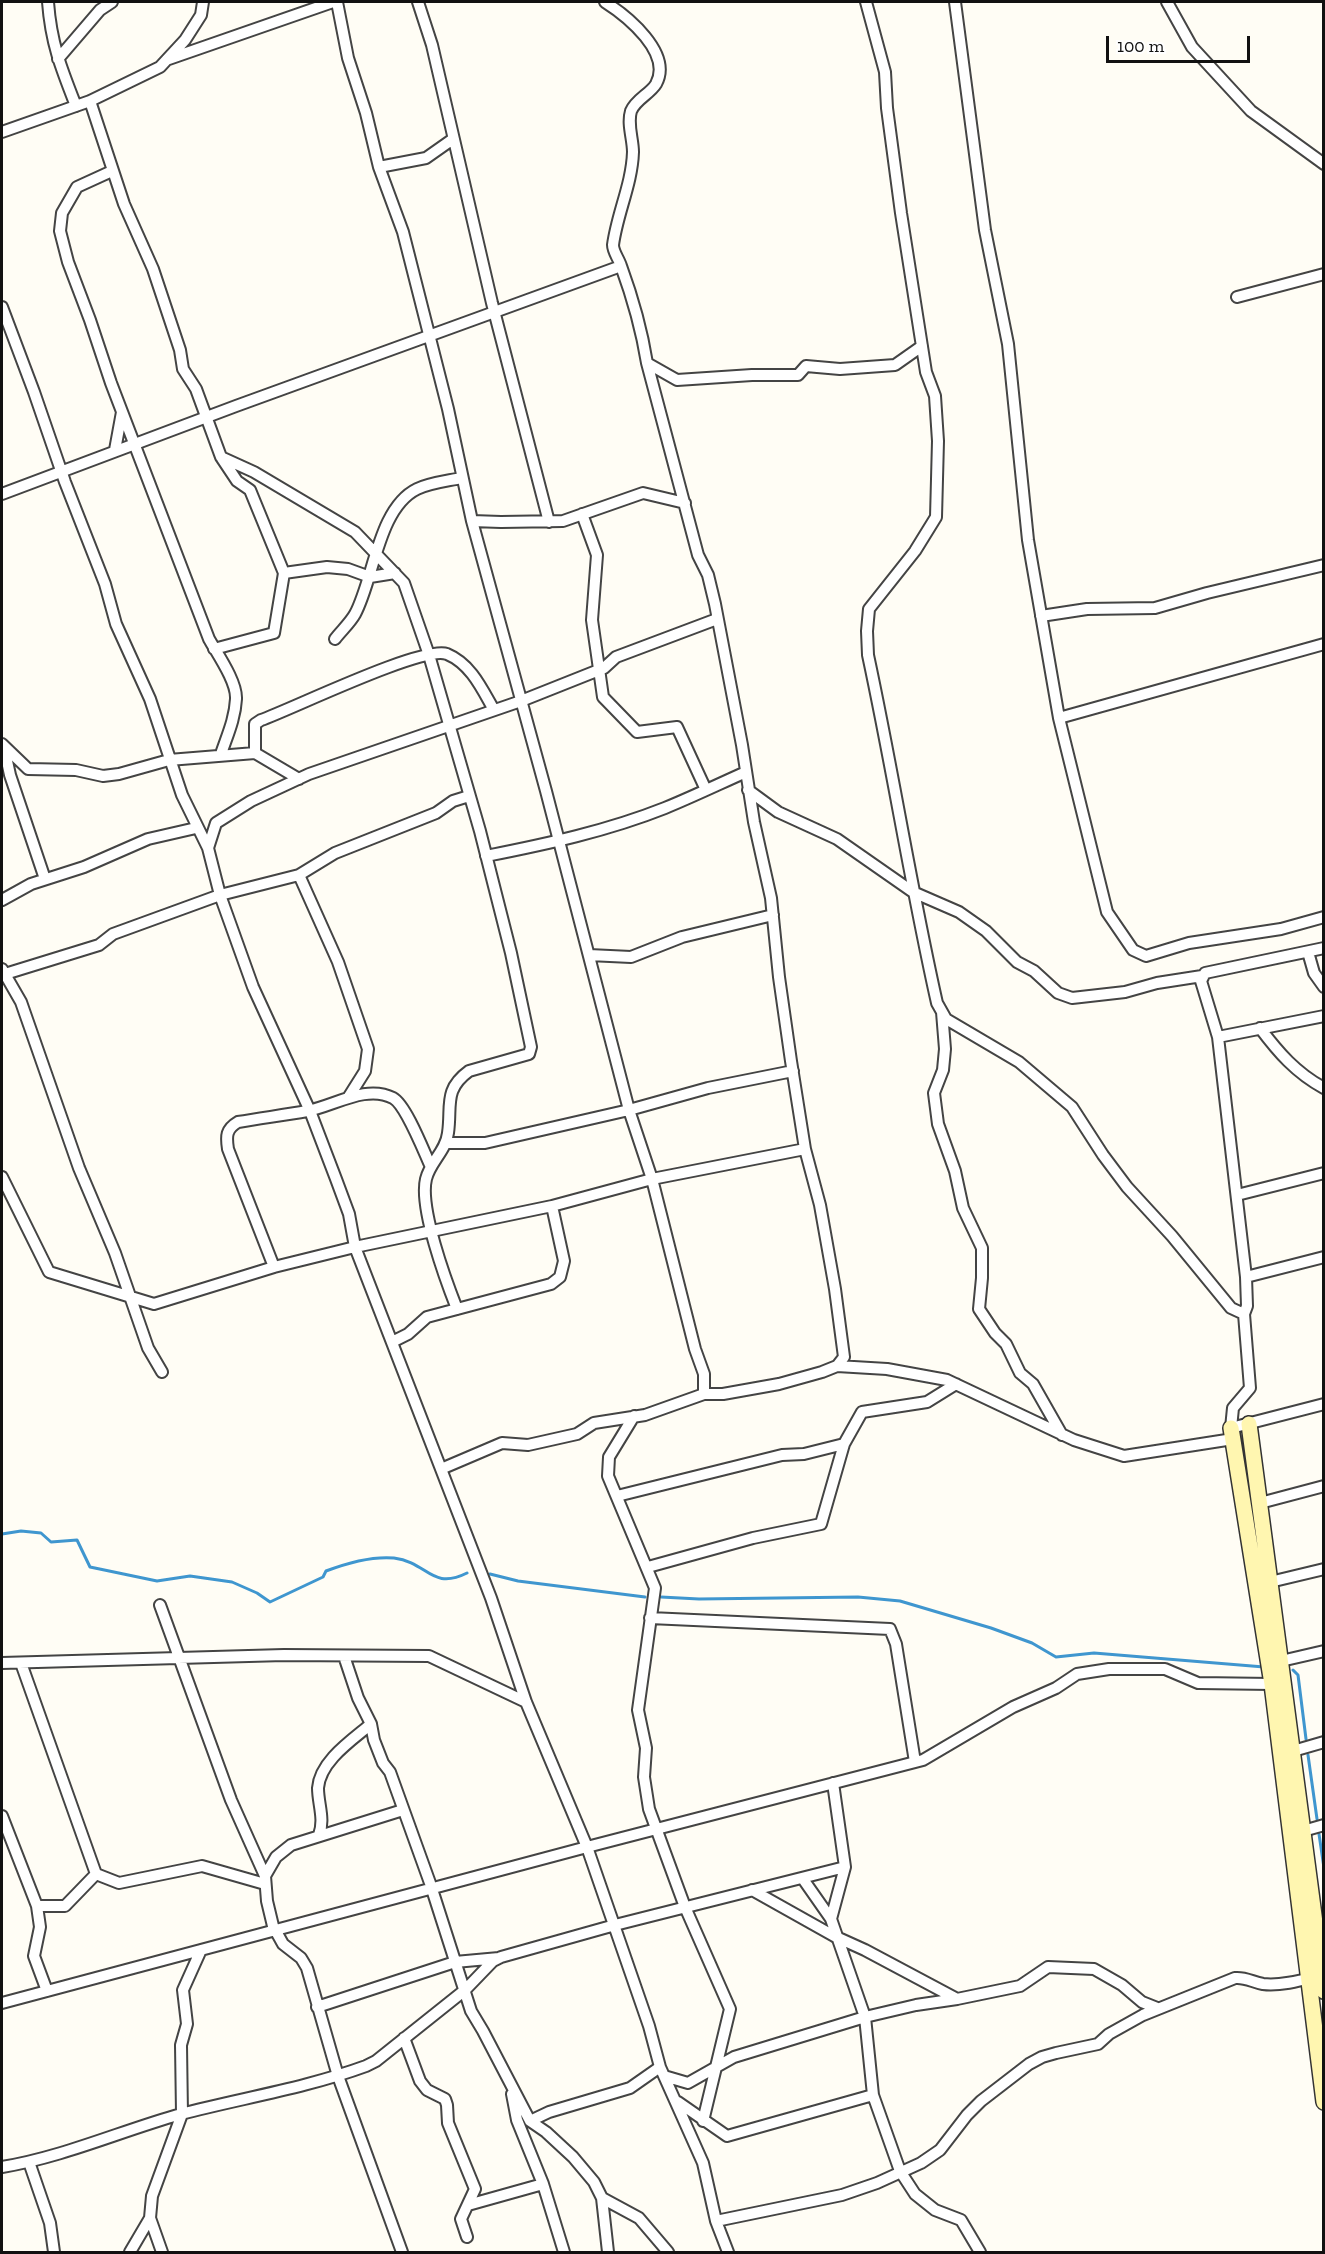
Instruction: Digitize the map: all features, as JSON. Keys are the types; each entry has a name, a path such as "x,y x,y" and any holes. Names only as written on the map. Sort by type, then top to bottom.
{"street":[{"path":"48,2 51,34 76,106"},
{"path":"58,59 100,10 112,2"},
{"path":"2,132 90,101 160,67 185,40 201,15 203,2"},
{"path":"166,60 335,2 348,58 366,113 379,167 403,232 448,409 461,478 629,1110 652,1179 695,1349 704,1374 704,1394"},
{"path":"418,2 432,45 494,312 549,522"},
{"path":"605,2 627,16 642,32 659,60 655,84 631,111 632,164 613,248 621,266 642,336 647,363 698,555 708,575 717,619 748,790 771,898 779,977 806,1149 820,1205 836,1289 844,1357 837,1366"},
{"path":"866,2 885,72 901,213 926,372 935,396 938,441 936,517 915,550 869,609 868,656 902,822 913,892 937,1003 946,1019 1019,1062 1072,1107 1102,1155 1127,1187 1172,1236 1232,1308 1244,1314"},
{"path":"955,2 985,231 1008,344 1028,540 1059,718 1107,912 1133,950 1146,956 1189,943 1281,929 1323,917"},
{"path":"1167,2 1192,47 1251,111 1323,164"},
{"path":"90,101 112,171 137,236 153,269 180,350 183,369 196,389 221,458 237,481 250,490 284,573 274,633 214,649"},
{"path":"379,167 426,158 453,139"},
{"path":"112,171 77,187 62,213 60,231 68,262 122,411 208,639 228,672 237,697 233,720 221,754"},
{"path":"2,494 207,416 621,266"},
{"path":"1237,297 1323,274"},
{"path":"2,307 105,584 116,624 157,718 169,760 196,828 208,848 220,895 253,987 310,1111 348,1214 355,1247 491,1598 526,1702 587,1847 649,2026 662,2072 704,2163 716,2221 728,2253"},
{"path":"647,363 677,380 752,375 798,375 806,366 840,369 895,365 922,346"},
{"path":"115,450 122,411"},
{"path":"221,458 254,472 355,532 404,583 429,655 486,856 511,953 531,1047 529,1054 469,1071 460,1077 448,1100 446,1143 426,1178 424,1194 432,1232 457,1309"},
{"path":"335,639 354,616 388,522 402,500 417,489 461,478"},
{"path":"472,520 563,521 643,493 685,503"},
{"path":"582,514 597,555 592,620 603,697 637,732 677,727 706,790"},
{"path":"1041,616 1086,609 1155,608 1207,592 1323,565"},
{"path":"284,573 327,567 348,569 370,577 395,573"},
{"path":"208,848 216,823 251,801 299,778 521,701 604,668 616,657 717,619"},
{"path":"1059,718 1323,644"},
{"path":"255,753 255,724 261,720 390,667 439,652 462,663 472,673 494,710"},
{"path":"3,746 28,769 76,770 103,776 119,774 169,760 255,753 299,778"},
{"path":"3,746 10,775 45,879"},
{"path":"486,856 559,842 656,811 746,772"},
{"path":"748,790 778,812 837,839 913,892 959,912 987,932 1017,962 1034,971 1058,993 1072,998 1125,992 1157,983 1202,976 1205,973 1323,948"},
{"path":"162,1372 148,1348 114,1253 79,1168 21,1002 3,971 99,945 113,934 220,895 299,875 334,853 436,813 453,801 469,796"},
{"path":"2,900 45,879 84,867 148,839 196,828"},
{"path":"299,875 338,962 368,1049 364,1071 348,1098"},
{"path":"589,955 631,957 682,937 773,915"},
{"path":"1308,952 1314,973 1323,987"},
{"path":"1202,976 1201,981 1218,1037 1246,1277 1247,1306 1244,1314 1250,1388 1233,1408 1232,1434 1318,1982"},
{"path":"942,1012 945,1050 943,1070 934,1093 938,1124 955,1171 963,1208 982,1248 979,1309 995,1333 1006,1344 1020,1372 1033,1384 1062,1435"},
{"path":"1218,1037 1323,1016"},
{"path":"1260,1028 1282,1057 1323,1088"},
{"path":"446,1143 485,1143 629,1110 708,1088 793,1071"},
{"path":"274,1267 228,1149 226,1136 230,1126 238,1122 310,1111 360,1095 393,1098 402,1106 431,1167"},
{"path":"2,1177 49,1272 154,1304 274,1267 355,1247 552,1206 652,1179 806,1149"},
{"path":"1237,1195 1323,1173"},
{"path":"392,1342 408,1334 427,1317 551,1284 560,1277 564,1261 552,1206"},
{"path":"1246,1277 1323,1257"},
{"path":"441,1469 502,1443 528,1445 577,1434 594,1423 645,1415 704,1394 723,1394 779,1384 837,1366 887,1369 947,1380 1062,1435 1124,1456 1232,1434 1249,1424 1323,1404"},
{"path":"648,1567 753,1538 820,1524 844,1444 862,1412 927,1402 956,1384"},
{"path":"634,1416 609,1456 608,1476 655,1588 638,1710 646,1748 644,1777 649,1809 685,1907 730,2009 703,2121"},
{"path":"1249,1424 1303,1831 1319,1914 1318,1982 1323,2102"},
{"path":"617,1496 782,1455 804,1454 844,1444"},
{"path":"1260,1503 1323,1486"},
{"path":"1270,1582 1323,1569"},
{"path":"160,1605 231,1800 265,1880 267,1901 275,1931 283,1944 301,1958 307,1968 338,2076 402,2253"},
{"path":"650,1618 890,1629 896,1644 915,1762"},
{"path":"1281,1662 1323,1651"},
{"path":"344,1656 358,1698 371,1724 374,1740 383,1763 390,1772 432,1889 471,2012 530,2121 546,2132 573,2157 594,2182 602,2198 608,2253"},
{"path":"2,1663 180,1658 429,1656 526,1702"},
{"path":"21,1663 96,1874"},
{"path":"2,2003 923,1760 1012,1707 1056,1688 1077,1674 1109,1669 1165,1669 1198,1683 1272,1684"},
{"path":"319,1835 321,1821 318,1788 322,1771 342,1749 371,1724"},
{"path":"1293,1751 1323,1742"},
{"path":"831,1919 845,1867 833,1783"},
{"path":"265,1880 276,1857 291,1845 403,1810"},
{"path":"2,1816 37,1906 40,1927 34,1956 47,1991"},
{"path":"1303,1831 1323,1825"},
{"path":"96,1874 119,1882 202,1866 265,1880"},
{"path":"2,2167 29,2162 182,2114 338,2076 376,2061 465,1990 493,1961 501,1958 615,1925 845,1867"},
{"path":"37,1906 65,1906 96,1874"},
{"path":"803,1879 831,1919 865,2017 873,2095 900,2171 915,2194 935,2210 961,2220 980,2253"},
{"path":"752,1890 957,2000"},
{"path":"162,2253 150,2218 152,2196 182,2114 181,2045 187,2024 183,1990 201,1950"},
{"path":"317,2007 455,1962 501,1958"},
{"path":"530,2121 549,2112 630,2088 662,2072 688,2083 734,2057 865,2017 916,2004 957,2000 1020,1986 1048,1967 1094,1969 1122,1984 1142,2002 1157,2008"},
{"path":"716,2221 842,2195 921,2163 940,2150 981,2101 1029,2064 1042,2056 1098,2044 1125,2024 1157,2008 1235,1978 1246,1977 1272,1985 1318,1982"},
{"path":"404,2038 420,2081 427,2090 445,2099 448,2122 475,2189 461,2219 467,2237"},
{"path":"511,2085 517,2120 543,2184 564,2253"},
{"path":"675,2100 727,2136 873,2095"},
{"path":"29,2162 50,2223 54,2253"},
{"path":"468,2205 543,2184"},
{"path":"602,2198 639,2218 668,2253"},
{"path":"130,2253 150,2218"}],"waterway":[{"path":"2,1534 21,1531 41,1533 51,1542 77,1540 90,1567 157,1581 190,1576 232,1582 257,1593 270,1602 323,1577 326,1571 368,1559 394,1558 445,1579 467,1573"},
{"path":"490,1574 518,1581 645,1597"},
{"path":"661,1597 699,1599 858,1597 900,1601 991,1628 1032,1643 1056,1657 1094,1653 1264,1667"},
{"path":"1293,1670 1298,1675 1306,1739"},
{"path":"1308,1755 1317,1819"},
{"path":"1319,1834 1324,1868"}]}
